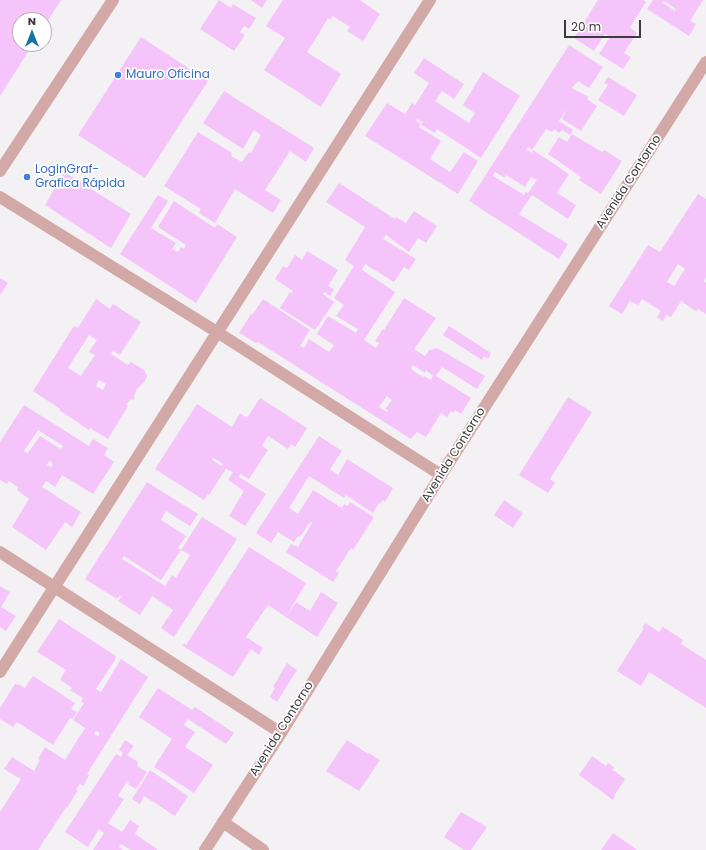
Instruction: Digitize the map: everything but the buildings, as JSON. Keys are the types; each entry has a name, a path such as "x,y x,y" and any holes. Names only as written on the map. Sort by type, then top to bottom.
{"street":[{"path":"0,171 113,0"},
{"path":"0,672 430,0"},
{"name":"Avenida Contorno","path":"205,850 281,733 440,474 706,62"},
{"path":"0,198 217,332 440,474"},
{"path":"0,552 281,733"},
{"path":"223,822 263,850"}],"place":[{"name":"Mauro Oficina","path":"118,75"},
{"name":"LoginGraf- Grafica Rápida","path":"27,177"}]}
